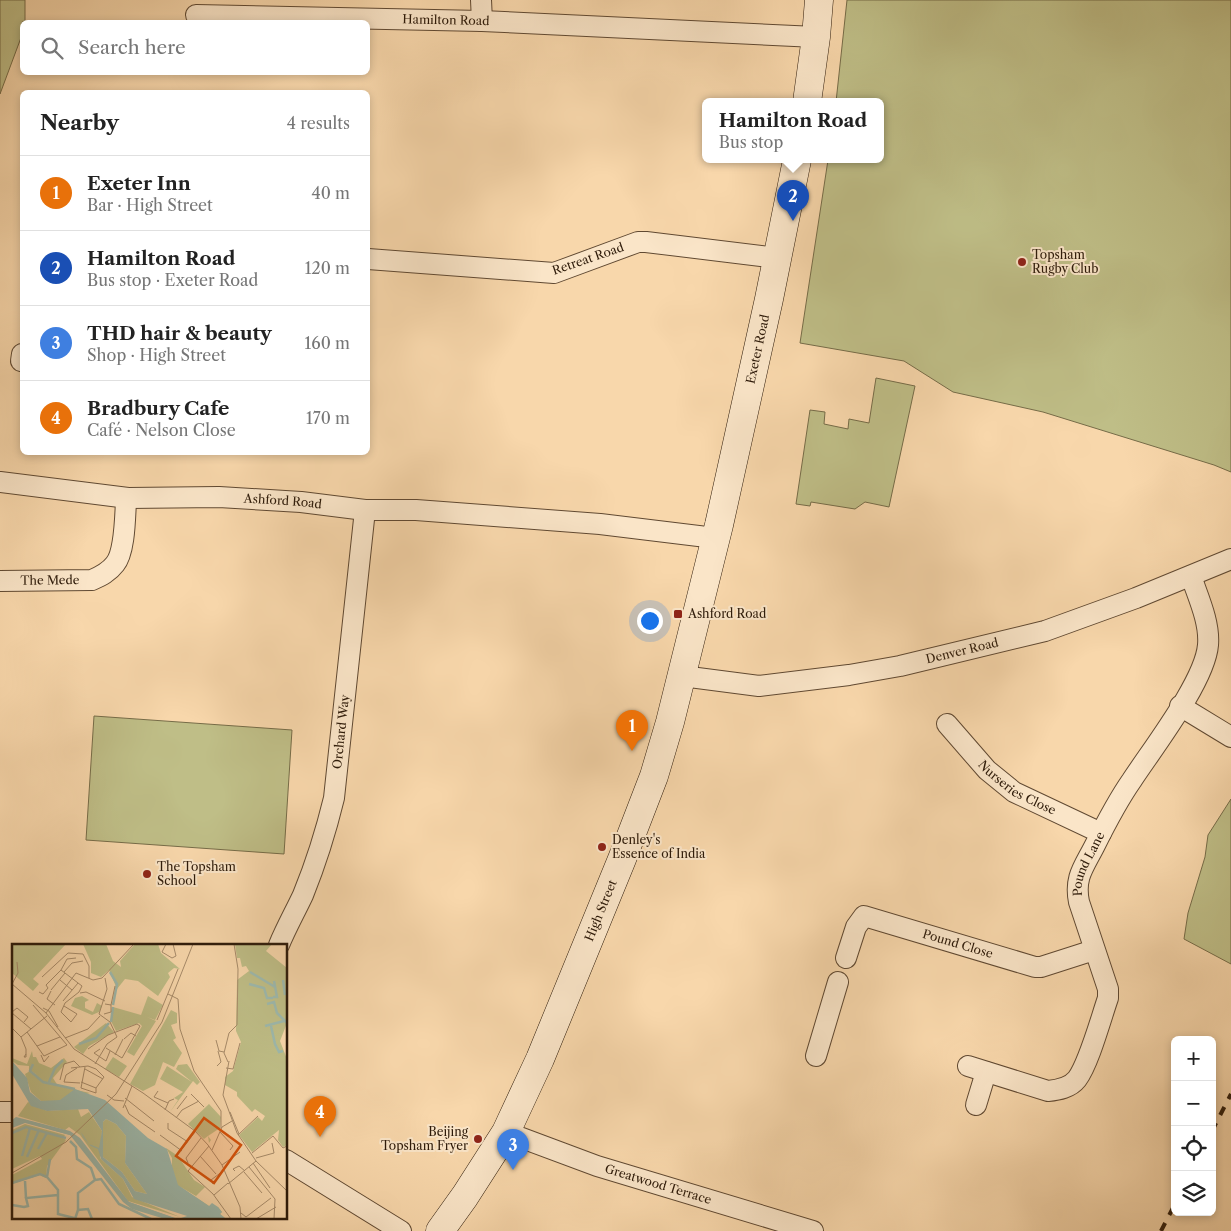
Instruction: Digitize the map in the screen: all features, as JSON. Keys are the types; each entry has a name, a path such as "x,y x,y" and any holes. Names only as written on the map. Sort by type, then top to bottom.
{"street":[{"path":"481,0 482,21"},
{"path":"808,98 819,0"},
{"name":"Hamilton Road","path":"195,12 482,21 816,37"},
{"name":"Exeter Road","path":"715,538 777,258 795,163"},
{"name":"Retreat Road","path":"370,259 554,273 638,242 777,258"},
{"name":"Ashford Road","path":"0,482 128,498 219,497 301,502 365,510 416,510 600,524 715,538"},
{"name":"The Mede","path":"0,581 92,580 106,574 117,563 120,553 126,501 128,498"},
{"name":"Orchard Way","path":"279,944 302,897 314,866 334,798 365,510"},
{"name":"High Street","path":"440,1231 506,1132 540,1060 622,859 654,776 682,676 715,538"},
{"name":"Denver Road","path":"682,676 759,686 900,666 1045,631 1231,559"},
{"name":"Pound Lane","path":"976,1105 977,1069 1048,1091 1065,1088 1077,1079 1096,1034 1108,998 1108,989 1079,902 1076,888 1078,878 1130,782 1180,706 1198,676 1206,657 1208,643 1206,622 1191,576"},
{"path":"1180,706 1231,737"},
{"name":"Nurseries Close","path":"947,724 987,770 1014,792 1101,833"},
{"name":"Pound Close","path":"846,958 856,926 864,916 1035,967 1042,967 1094,950"},
{"path":"816,1056 838,982"},
{"name":"Greatwood Terrace","path":"506,1132 597,1166 813,1231"},
{"path":"288,1161 401,1231"}],"shaded area":[{"path":"0,0 25,0 25,20 20,20 20,40 0,94"},
{"name":"Topsham Rugby Club","path":"847,0 1231,0 1231,472 1043,412 953,392 904,361 800,343 828,163 884,163 884,98 836,98"},
{"path":"876,378 915,386 889,507 865,502 855,509 811,502 810,506 796,504 810,410 825,412 824,424 848,429 849,419 869,423"},
{"path":"94,716 292,730 284,854 86,840"},
{"path":"1231,799 1231,964 1184,939 1188,913 1205,857 1208,835"}],"railway":[{"path":"1215,1126 1231,1094"},
{"path":"1161,1231 1171,1212"}],"place":[{"name":"Hamilton Road","path":"793,221"},
{"name":"Topsham Rugby Club","path":"1022,262"},
{"name":"Ashford Road","path":"678,614"},
{"name":"Exeter Inn","path":"632,751"},
{"name":"Denley's Essence of India","path":"602,847"},
{"name":"The Topsham School","path":"147,874"},
{"name":"Bradbury Cafe","path":"320,1137"},
{"name":"Beijing Topsham Fryer","path":"478,1139"},
{"name":"THD hair & beauty","path":"513,1170"}]}
